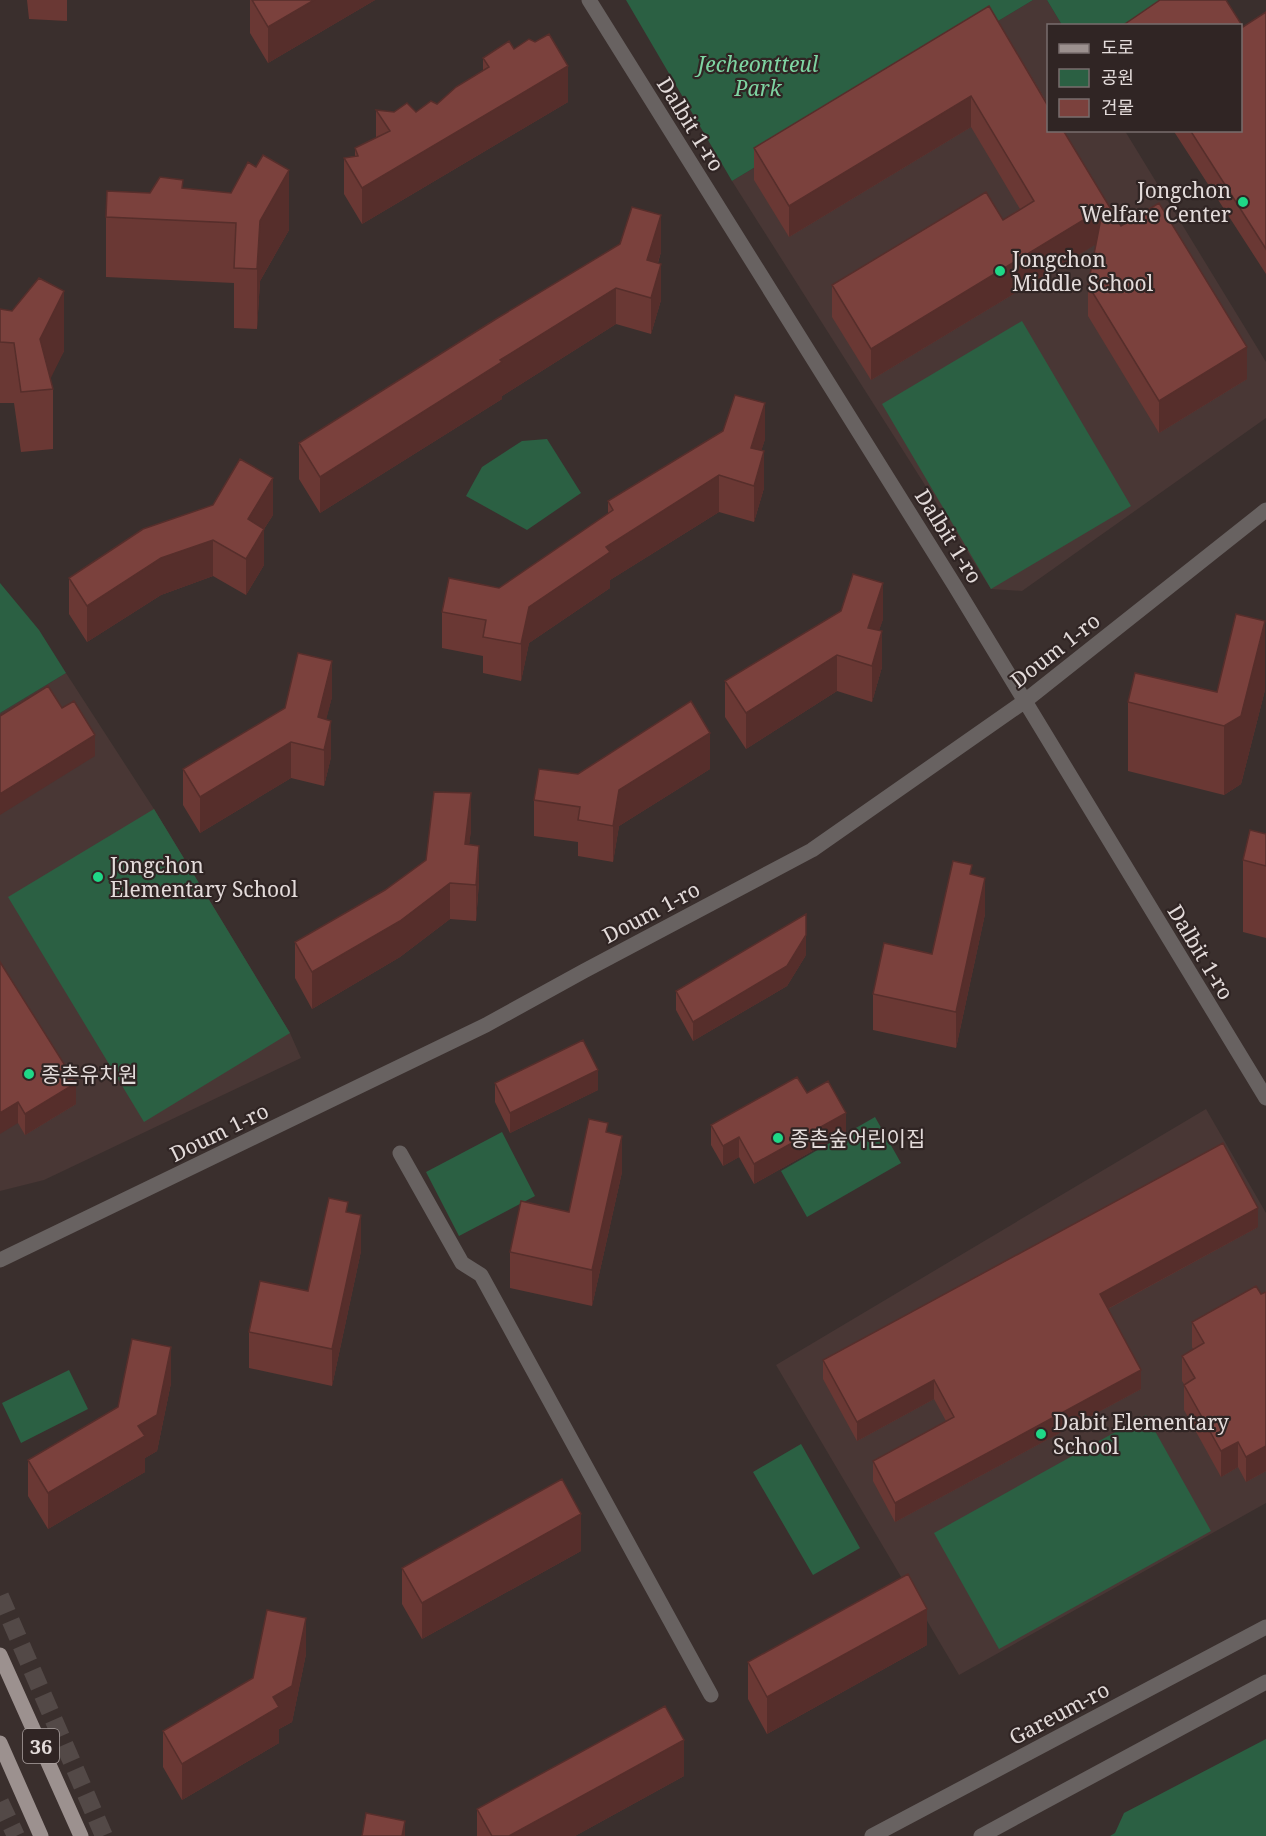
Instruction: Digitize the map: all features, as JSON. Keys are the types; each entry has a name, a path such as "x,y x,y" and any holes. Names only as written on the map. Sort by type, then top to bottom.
{"main road":[{"name":"36","path":"0,1655 81,1836"},
{"name":"36","path":"0,1743 40,1836"}],"street":[{"name":"Dalbit 1-ro","path":"589,0 1025,701 1266,1098"},
{"name":"Doum 1-ro","path":"0,1260 486,1025 812,850 1025,701 1266,510"},
{"path":"400,1153 462,1263 481,1275 711,1695"},
{"name":"Gareum-ro","path":"872,1836 1266,1627"},
{"path":"981,1836 1266,1682"}],"shaded area":[{"name":"Jongchon Middle School","path":"1033,0 1047,0 1061,24 1047,24 1047,132 1126,132 1266,362 1266,418 1022,591 991,589 732,181"},
{"name":"Jongchon Elementary School","path":"66,673 154,809 290,1033 301,1058 44,1180 0,1191 0,713"},
{"name":"Dabit Elementary School","path":"1206,1109 1266,1213 1266,1503 959,1675 776,1365"}],"green space":[{"name":"Jecheontteul Park","path":"626,0 1033,0 732,181"},
{"path":"1047,0 1194,0 1155,24 1061,24"},
{"path":"1022,321 1131,506 991,589 882,404"},
{"path":"547,439 581,493 527,530 466,496 482,467 522,441"},
{"path":"0,583 39,630 66,673 0,713"},
{"path":"154,809 290,1033 144,1122 8,897"},
{"path":"875,1117 901,1163 807,1217 781,1171"},
{"path":"502,1132 535,1196 459,1236 426,1172"},
{"path":"69,1370 88,1409 21,1443 2,1403"},
{"path":"1146,1415 1211,1531 999,1649 934,1533"},
{"path":"801,1444 860,1548 813,1575 753,1472"},
{"path":"1266,1739 1266,1836 1110,1836 1115,1833 1124,1813"}],"building":[{"path":"252,0 314,0 268,27"},
{"name":"Jongchon Welfare Center","path":"1160,0 1226,0 1241,24 1125,24"},
{"path":"989,6 1047,104 1047,132 1064,132 1121,226 1159,203 1247,347 1159,401 1088,285 1103,208 871,349 832,285 986,192 1003,220 1034,201 971,96 789,206 754,148"},
{"name":"Jongchon Welfare Center","path":"1266,12 1266,249 1191,132 1242,132 1242,25 1243,27"},
{"path":"549,34 568,66 362,188 344,158 358,156 355,148 390,131 376,110 394,112 407,103 416,112 431,101 437,104 456,87 489,67 483,58 509,41 514,49 529,39 535,42"},
{"path":"263,155 289,170 260,221 257,269 234,268 236,223 106,217 107,191 150,193 160,177 183,180 182,188 231,193 248,162 256,167"},
{"path":"632,207 661,215 647,260 661,264 651,298 616,288 320,477 299,443 620,244"},
{"path":"39,278 64,291 40,339 53,389 21,392 14,343 0,342 0,309 12,311"},
{"path":"735,395 765,403 751,448 764,451 754,486 719,475 606,547 610,552 529,607 521,644 483,637 486,620 442,612 449,578 499,588 613,510 608,501 723,431"},
{"path":"240,459 273,478 248,519 264,529 246,559 213,540 161,558 87,606 69,578 143,529 213,505"},
{"path":"853,574 883,583 868,628 882,631 872,666 837,655 746,713 725,681 841,611"},
{"path":"1236,614 1265,621 1241,716 1224,726 1128,702 1135,673 1217,692"},
{"path":"298,653 332,661 318,717 331,721 324,750 291,742 200,797 183,769 285,708"},
{"path":"48,686 62,708 74,701 95,735 0,794 0,716"},
{"path":"691,701 710,733 619,790 613,826 578,820 580,807 534,800 539,769 578,774"},
{"path":"434,792 471,793 465,844 479,846 476,885 450,883 400,921 312,972 295,942 385,890 426,860"},
{"path":"1250,830 1266,834 1266,866 1243,860"},
{"path":"953,861 972,865 970,874 985,878 956,1012 873,994 884,943 932,954"},
{"path":"806,914 806,935 787,966 693,1022 676,991"},
{"name":"종촌유치원","path":"0,962 76,1083 25,1114 18,1102 0,1113"},
{"path":"583,1040 598,1070 510,1113 495,1083"},
{"path":"797,1077 807,1093 828,1081 846,1113 754,1164 739,1137 723,1146 711,1125"},
{"path":"589,1119 608,1123 606,1132 622,1136 592,1270 510,1252 521,1201 569,1212"},
{"path":"1223,1143 1258,1208 1100,1294 1141,1370 895,1503 873,1461 954,1417 934,1380 857,1422 823,1360"},
{"path":"329,1198 348,1202 346,1212 361,1215 332,1349 249,1332 260,1281 308,1291"},
{"path":"1256,1286 1261,1294 1266,1292 1266,1446 1246,1457 1238,1442 1221,1451 1184,1385 1195,1378 1182,1356 1204,1343 1192,1322"},
{"path":"132,1339 171,1347 157,1415 138,1426 145,1436 48,1493 28,1460 118,1407"},
{"path":"562,1479 581,1514 422,1603 402,1568"},
{"path":"908,1574 927,1609 767,1697 748,1662"},
{"path":"267,1610 306,1618 292,1686 273,1697 279,1707 182,1764 163,1731 253,1678"},
{"path":"665,1706 684,1740 509,1836 492,1836 477,1809"},
{"path":"366,1813 405,1821 402,1836 362,1836"}],"tunnel":[{"path":"0,1596 104,1836"},
{"path":"0,1802 16,1836"}],"place":[{"name":"Jongchon Welfare Center","path":"1243,202"},
{"name":"Jongchon Middle School","path":"1000,271"},
{"name":"Jongchon Elementary School","path":"98,877"},
{"name":"종촌유치원","path":"29,1074"},
{"name":"종촌숲어린이집","path":"778,1138"},
{"name":"Dabit Elementary School","path":"1041,1434"}]}
